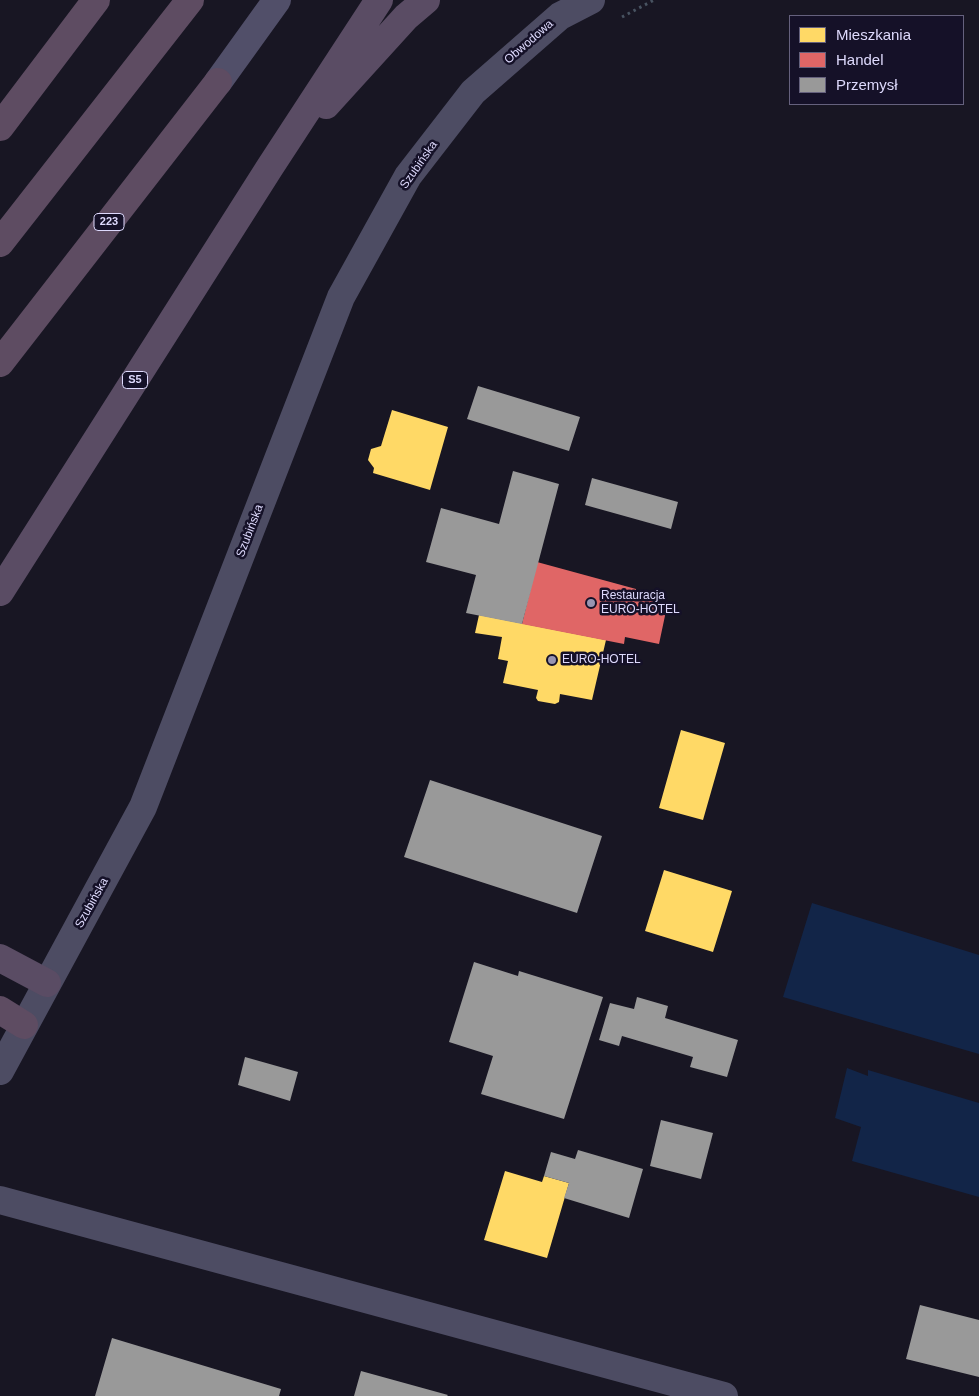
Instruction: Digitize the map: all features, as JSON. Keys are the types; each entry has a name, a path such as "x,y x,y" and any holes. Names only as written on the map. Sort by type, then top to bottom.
{"highway":[{"path":"0,127 96,0"},
{"path":"0,243 190,0"},
{"name":"S5","path":"0,592 270,167 379,0"},
{"path":"270,167 406,17 426,0"},
{"name":"223","path":"0,363 218,82"},
{"path":"0,958 47,983"},
{"path":"0,1010 24,1024"}],"main road":[{"name":"223","path":"218,82 277,0"}],"street":[{"name":"Obwodowa","path":"473,92 560,16 591,0"},
{"name":"Szubińska","path":"0,1070 143,807 342,296 408,176 473,92"},
{"path":"0,1200 724,1396"}],"water":[{"path":"812,903 979,955 979,1054 783,997"},
{"path":"847,1068 868,1076 868,1070 979,1103 979,1197 852,1161 861,1127 835,1118"}],"building: Mieszkania":[{"path":"392,410 448,427 430,490 373,473 374,468 368,460 371,449 381,446"},
{"name":"EURO-HOTEL","path":"479,615 606,640 592,700 560,694 559,702 555,704 538,701 536,698 538,690 503,683 508,661 498,659 502,637 475,633"},
{"path":"681,730 725,743 703,820 659,808"},
{"path":"664,870 732,891 713,952 645,931"},
{"path":"505,1171 542,1182 544,1176 569,1183 547,1258 484,1240"}],"building: Handel":[{"name":"Restauracja EURO-HOTEL","path":"537,562 636,589 636,591 657,598 654,609 666,611 659,644 625,637 624,644 522,624"}],"building: Przemysł":[{"path":"478,386 580,417 569,451 467,419"},
{"path":"513,471 559,484 522,624 466,613 476,575 426,562 441,508 499,524"},
{"path":"592,478 678,502 671,529 585,505"},
{"path":"430,780 602,836 577,913 404,857"},
{"path":"474,962 518,976 519,971 603,997 564,1119 481,1094 493,1056 449,1042"},
{"path":"637,997 668,1006 665,1018 738,1040 727,1077 690,1067 693,1057 622,1036 619,1046 599,1040 610,1003 634,1009"},
{"path":"245,1057 298,1072 290,1101 238,1085"},
{"path":"661,1120 713,1133 701,1179 650,1166"},
{"path":"578,1150 643,1169 629,1218 564,1198 569,1183 544,1176 551,1152 575,1159"},
{"path":"920,1305 979,1320 979,1377 906,1359"},
{"path":"112,1338 281,1389 279,1396 95,1396"},
{"path":"361,1371 448,1395 354,1396"}],"place":[{"name":"Restauracja EURO-HOTEL","path":"591,603"},
{"name":"EURO-HOTEL","path":"552,660"}]}
